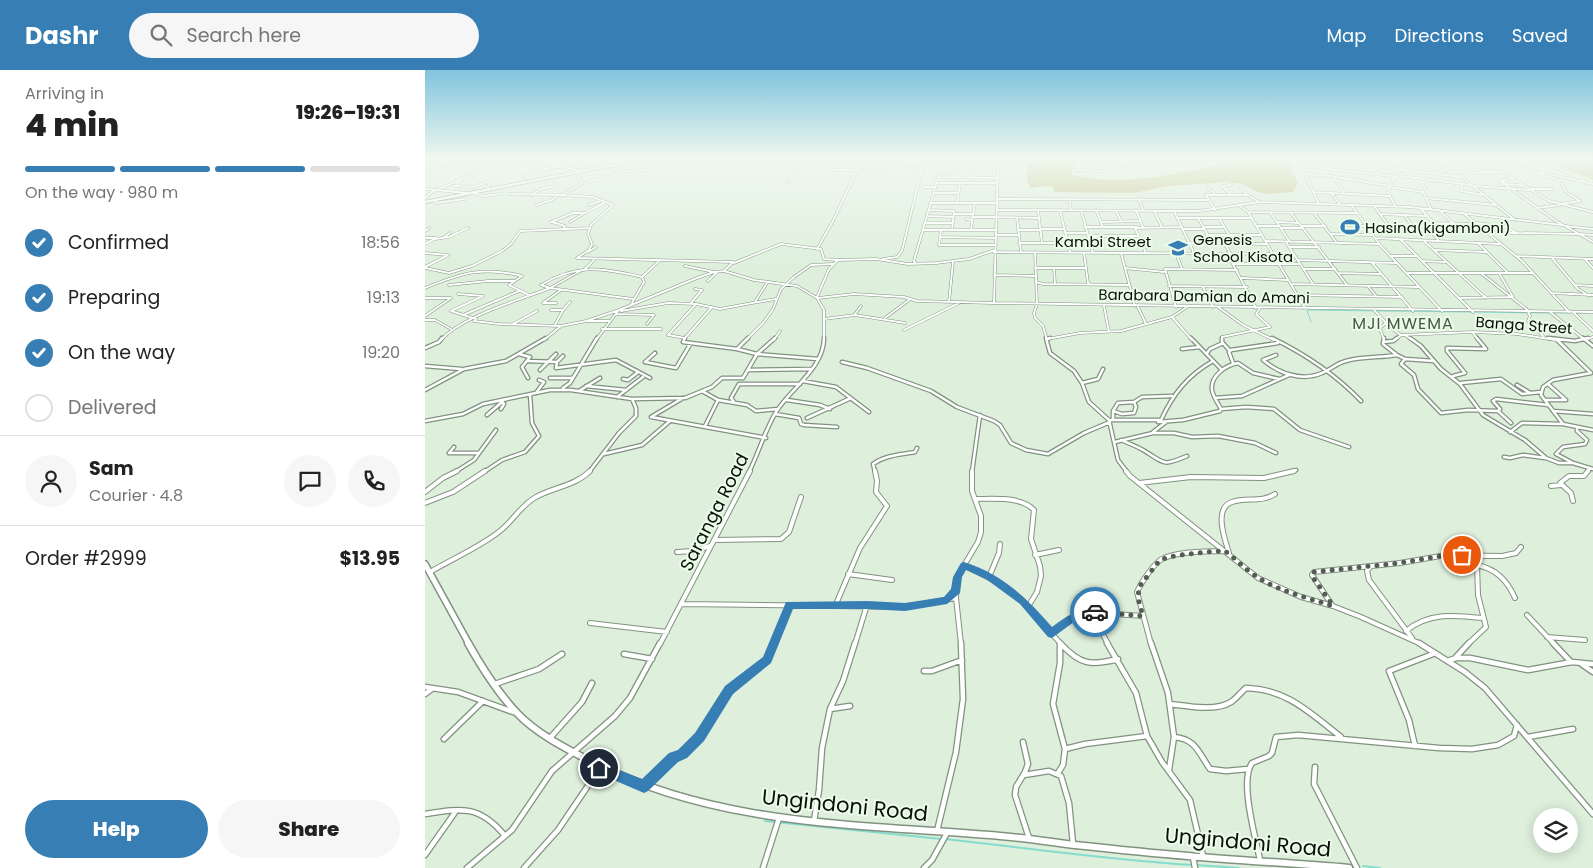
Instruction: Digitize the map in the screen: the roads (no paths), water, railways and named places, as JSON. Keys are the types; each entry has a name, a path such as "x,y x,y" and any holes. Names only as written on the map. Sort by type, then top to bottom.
{"main road":[{"path":"425,202 458,196"},
{"name":"Ungindoni Road","path":"425,564 458,624 495,684 518,714 550,739 571,752 599,768 644,786 701,804 779,817 937,832 1029,838 1073,845 1193,856 1260,860 1272,864 1349,868"}],"street":[{"path":"537,205 552,200 557,196"},
{"path":"569,196 591,197 613,205 605,210 590,228 588,234 593,244 589,250 577,258"},
{"path":"817,249 845,196"},
{"path":"724,271 734,263 781,244 822,250 824,259 879,259 897,257 902,251 916,196"},
{"path":"914,262 933,196"},
{"path":"957,203 958,196"},
{"path":"1206,196 1215,210"},
{"path":"1250,196 1259,202"},
{"path":"1314,196 1319,204"},
{"path":"1334,196 1341,205"},
{"path":"1389,196 1395,206"},
{"path":"1485,196 1515,220"},
{"path":"1520,196 1577,234 1593,242"},
{"path":"1543,196 1561,204 1593,212"},
{"path":"1536,208 1580,201 1573,196"},
{"path":"1426,198 1497,206"},
{"path":"1426,198 1431,209"},
{"path":"435,200 437,203 441,203 465,199"},
{"path":"994,303 997,199 1208,200"},
{"path":"1069,199 1071,210"},
{"path":"1139,199 1143,210"},
{"path":"589,205 601,201"},
{"path":"997,210 1206,211 1259,202 1395,206 1593,229"},
{"path":"570,222 605,203"},
{"path":"931,203 996,203"},
{"path":"971,230 975,203"},
{"path":"1301,204 1310,212"},
{"path":"1351,205 1372,235 1442,311"},
{"path":"1239,206 1248,212 1252,218 1305,308"},
{"path":"1373,206 1391,229"},
{"path":"1420,208 1440,231"},
{"path":"929,210 952,210 954,215 952,230"},
{"path":"1038,210 1042,243"},
{"path":"1060,210 1070,252"},
{"path":"1081,210 1093,252"},
{"path":"1096,210 1103,227"},
{"path":"1116,210 1121,221"},
{"path":"1136,210 1143,227"},
{"path":"1439,210 1455,224"},
{"path":"1154,211 1162,227"},
{"path":"1174,211 1194,253"},
{"path":"1206,211 1211,218"},
{"path":"1248,212 1357,213"},
{"path":"1271,212 1290,242"},
{"path":"1291,212 1347,285"},
{"path":"1313,213 1337,243"},
{"path":"1462,213 1515,256 1569,312"},
{"path":"563,230 565,226 551,222 571,214 583,214"},
{"path":"1380,214 1426,216"},
{"path":"927,216 1039,218"},
{"path":"1404,216 1416,230"},
{"path":"966,220 973,217"},
{"path":"1017,218 1021,252"},
{"path":"1178,218 1252,218"},
{"path":"1198,218 1213,244"},
{"path":"1219,218 1229,235"},
{"path":"1101,222 1140,222"},
{"path":"1277,222 1299,223"},
{"path":"1432,222 1504,226 1516,233"},
{"path":"925,223 953,223"},
{"path":"1344,225 1429,231 1593,235"},
{"path":"1256,226 1325,226"},
{"path":"1085,227 1225,227"},
{"path":"1137,227 1134,229 1146,253"},
{"path":"425,231 429,228"},
{"path":"425,238 449,237 468,228"},
{"path":"425,268 449,273 485,260 510,245 520,231 590,228"},
{"path":"1018,230 1064,229"},
{"path":"924,230 996,230"},
{"path":"941,230 939,245 995,245"},
{"path":"1429,231 1439,241"},
{"path":"443,238 450,233"},
{"path":"1065,233 1137,236"},
{"path":"1331,234 1372,235"},
{"path":"940,237 1019,235"},
{"path":"1207,235 1262,235"},
{"path":"1375,238 1501,244"},
{"path":"425,244 435,239"},
{"path":"1399,239 1473,312"},
{"path":"1424,240 1486,298"},
{"path":"1286,242 1313,285"},
{"path":"1189,243 1290,242 1380,244"},
{"path":"1019,243 1067,243"},
{"path":"1478,243 1509,274"},
{"path":"1225,244 1233,264 1258,308 1256,314 1270,327 1222,337 1223,342 1230,351 1229,356 1233,363"},
{"path":"577,258 596,247"},
{"path":"1289,247 1319,247"},
{"path":"1434,250 1486,252"},
{"path":"879,259 908,264 953,262 994,252"},
{"name":"Kambi Street","path":"994,252 1272,254"},
{"path":"1035,252 1037,304 1035,318 1043,326 1050,353 1068,365 1082,383 1089,402 1111,421"},
{"path":"425,253 448,255 425,268"},
{"path":"1084,253 1088,284"},
{"path":"1121,253 1136,306 1146,324"},
{"path":"1175,253 1182,269"},
{"path":"1391,256 1417,257"},
{"path":"1515,256 1593,260"},
{"path":"577,258 734,263"},
{"path":"1552,258 1575,285 1588,295"},
{"path":"1585,259 1593,268"},
{"path":"425,348 438,343 452,330 495,309 550,288 595,260"},
{"path":"561,389 568,385 602,330 617,312 632,303 716,272 724,271 767,283 787,284 803,289 817,298 828,271 837,260"},
{"path":"1298,260 1396,262"},
{"path":"642,277 660,261"},
{"path":"908,264 914,262 918,264"},
{"path":"949,302 953,262"},
{"path":"1371,262 1403,297 1413,311"},
{"path":"1422,262 1446,262"},
{"path":"737,349 763,322 773,309 776,299 787,284 802,270 811,265 834,264"},
{"path":"1233,264 1300,264"},
{"path":"685,266 716,272"},
{"path":"1035,268 1086,268"},
{"path":"1054,268 1055,284"},
{"path":"1125,268 1165,272"},
{"path":"425,272 431,269"},
{"path":"633,299 562,290 541,285 568,271 583,269 615,270 642,277"},
{"path":"1165,272 1165,269 1237,270"},
{"path":"1304,269 1335,270"},
{"path":"425,288 475,270 498,270 523,277 509,285 530,296"},
{"path":"707,281 716,272"},
{"path":"1165,272 1176,306"},
{"path":"1338,273 1382,274"},
{"path":"1407,273 1533,273"},
{"path":"1499,273 1513,297"},
{"path":"1482,274 1530,312 1531,316 1528,321 1544,336"},
{"path":"994,275 1035,276"},
{"path":"632,303 644,282 642,277"},
{"path":"1242,278 1288,280"},
{"path":"449,285 488,281 515,282"},
{"path":"1036,282 1043,284 1130,285"},
{"path":"752,303 767,283"},
{"path":"1036,286 1043,284"},
{"path":"1291,284 1419,287"},
{"path":"1575,285 1593,286"},
{"path":"1169,286 1247,287"},
{"path":"1367,286 1377,297"},
{"path":"1203,287 1213,307"},
{"path":"690,303 702,290 695,289"},
{"path":"462,315 520,290"},
{"path":"556,303 543,303 562,290"},
{"path":"1550,293 1593,295"},
{"path":"459,294 483,296 451,312 475,320 561,326 617,312 660,304 690,303 720,309 776,299"},
{"name":"Barabara Damian do Amani","path":"817,298 854,294 949,302 1104,306 1593,312"},
{"path":"1297,295 1403,297"},
{"path":"1459,298 1513,297"},
{"path":"425,298 451,298 425,316"},
{"name":"Saranga Road","path":"467,868 521,820 553,771 571,752 615,716 630,698 682,604 766,438 775,414 802,383 825,345 823,307 817,298"},
{"path":"885,318 909,300"},
{"path":"555,325 570,302"},
{"path":"904,330 959,302"},
{"path":"685,338 667,334 696,304"},
{"path":"855,314 861,306"},
{"path":"1104,306 1109,332"},
{"path":"712,307 683,342 737,349 757,354 818,359"},
{"path":"1047,339 1080,333 1109,332 1146,324 1172,317 1188,307"},
{"path":"1219,307 1236,322 1291,348 1325,370 1361,401"},
{"path":"551,310 563,310"},
{"path":"1374,310 1395,333 1421,346 1444,372 1452,376 1460,384 1478,411 1529,442 1545,458"},
{"path":"513,324 537,311"},
{"path":"617,312 654,315 647,324"},
{"path":"1550,312 1593,346"},
{"path":"1574,312 1593,331"},
{"path":"824,319 855,314 905,323"},
{"path":"1172,317 1178,327 1201,347 1222,370"},
{"path":"425,320 435,320 452,330"},
{"path":"587,321 610,321"},
{"path":"1386,323 1380,328 1384,345 1405,359 1435,361"},
{"path":"425,366 464,369 495,364 540,343 561,326"},
{"path":"602,330 661,329"},
{"path":"734,402 731,398 757,354 774,340 781,331"},
{"name":"Banga Street","path":"1383,342 1393,341 1402,335 1427,332 1518,334 1586,340 1593,336"},
{"path":"1452,376 1465,373 1447,351 1447,348 1486,349 1473,333"},
{"path":"1541,392 1543,387 1553,380 1578,375 1592,375 1591,370 1575,358 1556,338"},
{"path":"1207,353 1210,349 1223,342"},
{"path":"655,353 645,362 676,368 691,343"},
{"path":"1230,351 1279,343"},
{"path":"1181,349 1201,347"},
{"path":"518,354 529,357 522,368 527,378"},
{"path":"540,370 556,354"},
{"path":"1276,355 1263,360 1290,374 1303,377 1316,375 1347,360 1368,357 1381,359 1397,354"},
{"path":"563,356 557,362 556,368 616,360 637,374 650,378"},
{"path":"1405,359 1401,364 1414,375 1418,389 1439,413 1498,411 1511,423"},
{"path":"1159,422 1172,396 1194,371 1213,360"},
{"path":"527,361 557,362"},
{"path":"842,362 867,368 927,389 957,407 980,415 1000,425 1011,442 1026,450 1044,454 1051,453 1083,433 1111,421 1166,422 1209,415 1217,413 1221,409 1246,407 1274,409 1300,430 1349,447"},
{"path":"1221,409 1211,387 1225,366 1240,363 1256,374 1279,379"},
{"path":"425,390 464,369"},
{"path":"747,370 811,369"},
{"path":"1082,383 1098,379 1103,369"},
{"path":"623,380 627,380 637,374"},
{"path":"1215,398 1242,396 1290,374"},
{"path":"616,398 643,377"},
{"path":"549,378 572,378"},
{"path":"579,391 600,378"},
{"path":"743,378 722,378 715,385 683,398 651,417 766,438"},
{"path":"535,393 544,382 539,380"},
{"path":"1460,384 1503,380 1522,394 1541,392"},
{"path":"739,384 802,383 836,387 869,412"},
{"path":"1545,400 1566,400 1548,384"},
{"path":"1517,385 1531,393"},
{"path":"586,386 626,390"},
{"path":"425,421 463,414 483,404 561,389 616,398 683,398"},
{"path":"702,391 718,400 747,405 756,411 778,409"},
{"path":"1541,392 1548,405 1563,424"},
{"path":"425,503 453,492 502,460 527,450 539,436 532,423 530,395"},
{"path":"1172,396 1142,397 1134,402 1118,403 1113,411 1111,421 1118,460 1138,483 1258,578 1301,597 1333,606 1413,640 1465,672 1485,688 1593,814"},
{"path":"807,418 830,409 838,401 851,398"},
{"path":"430,572 500,531 523,507 536,497 583,478 597,464 603,454 636,416 637,412 632,399"},
{"path":"705,426 718,400"},
{"path":"787,400 820,405 830,409"},
{"path":"1498,411 1500,409 1494,400 1548,405"},
{"path":"501,409 504,404 502,401"},
{"path":"487,415 502,401"},
{"path":"1113,411 1122,414 1134,413 1136,407 1134,402"},
{"path":"1553,411 1593,414"},
{"path":"775,414 799,418 801,424 804,425 837,427"},
{"path":"937,832 960,728 963,700 962,660 956,598 957,577 978,542 981,532 981,516 972,491 972,470 980,415"},
{"path":"603,454 642,445 670,421"},
{"path":"1112,428 1118,421"},
{"path":"1153,433 1166,422"},
{"path":"1511,432 1522,423 1563,424 1593,430"},
{"path":"1573,464 1555,454 1563,447 1585,444 1587,440 1577,431 1577,428"},
{"path":"425,492 443,478 467,466 496,430"},
{"path":"1115,442 1153,433 1174,433 1192,437 1218,436 1255,443 1275,453"},
{"path":"1121,440 1143,450 1160,462 1172,462 1187,456"},
{"path":"454,447 449,453 479,453"},
{"path":"836,604 860,548 887,506 877,492 877,481 873,464 881,458 915,452 917,448"},
{"path":"1504,457 1545,458 1559,463 1592,468 1585,476 1565,478 1560,483 1561,485"},
{"path":"1138,483 1182,478 1248,479 1276,477 1296,470"},
{"path":"1551,486 1561,485 1571,493 1573,501"},
{"path":"1227,552 1221,535 1223,510 1226,506 1231,502 1267,500 1275,494"},
{"path":"714,540 781,539 789,532 801,497"},
{"path":"975,499 1020,502 1033,506 1034,516 1030,531 1035,555 1041,566 1041,580 1037,594 1029,606"},
{"path":"989,577 999,553 1000,544"},
{"path":"677,552 698,550 711,546"},
{"path":"1333,606 1314,580 1312,576 1314,572 1371,567 1446,555 1501,556 1516,553 1521,547"},
{"path":"1035,555 1059,550"},
{"path":"1169,770 1174,737 1170,704 1165,680 1149,638 1138,598 1139,587 1163,558 1207,551 1227,552"},
{"path":"1456,658 1478,632 1486,627 1478,595 1477,565 1473,556"},
{"path":"964,565 989,577 1029,606 1060,644 1088,664 1118,660"},
{"path":"1477,565 1489,567 1497,573 1510,586 1515,598"},
{"path":"1371,567 1367,571 1369,580 1413,640"},
{"path":"848,574 892,580"},
{"path":"947,600 956,590"},
{"path":"682,604 836,604 905,607 956,598"},
{"path":"644,786 673,758 683,754 699,737 729,690 767,660 790,605"},
{"path":"814,821 819,790 822,748 830,709 843,681 867,605"},
{"path":"1052,634 1074,616 1091,612 1143,616"},
{"path":"1091,612 1136,693 1147,736 1193,806 1203,856"},
{"path":"1527,615 1572,662"},
{"path":"1406,631 1412,624 1427,618 1462,616 1483,618"},
{"path":"590,623 667,632"},
{"path":"1547,637 1585,640"},
{"path":"1058,773 1063,765 1065,749 1053,704 1060,663 1060,644"},
{"path":"495,684 538,669 556,660 562,654"},
{"path":"624,654 652,659"},
{"path":"1415,746 1409,720 1389,675 1389,671 1433,654"},
{"path":"1446,661 1456,658 1481,660 1528,670 1572,662 1592,664"},
{"path":"924,671 932,671 962,660"},
{"path":"1579,663 1593,672"},
{"path":"550,739 582,702 593,683"},
{"path":"425,687 458,692 518,714"},
{"path":"425,694 433,688"},
{"path":"1170,704 1210,707 1230,703 1246,688 1267,690 1288,697 1299,704 1341,738"},
{"path":"444,739 483,701"},
{"path":"830,709 850,706"},
{"path":"1260,860 1249,797 1248,769 1253,763 1271,755 1274,746 1273,739 1276,737 1341,738 1442,748 1483,748 1497,745 1515,735 1517,725"},
{"path":"1528,738 1573,729"},
{"path":"1065,749 1096,742 1117,742 1147,736"},
{"path":"1174,737 1186,738 1191,741 1210,769 1225,771 1248,769"},
{"path":"1023,742 1028,762 1024,775 1017,783 1016,799 1029,838"},
{"path":"1315,767 1314,784 1357,868"},
{"path":"524,868 557,830 599,768"},
{"path":"1024,775 1050,771 1061,776 1069,803 1073,845"},
{"path":"425,814 468,810 482,813 498,826 505,836"},
{"path":"425,855 456,811"},
{"path":"763,868 779,817"},
{"path":"924,868 948,832"},
{"path":"1193,856 1195,868"}],"waterway":[{"path":"1311,322 1307,310 1549,313"},
{"path":"1553,313 1570,313"},
{"path":"765,821 941,839"},
{"path":"945,839 1099,857 1192,865"},
{"path":"1196,865 1239,868"},
{"path":"1363,866 1380,868"}],"place":[{"name":"Hasina(kigamboni)","path":"1350,227"},
{"name":"Genesis School Kisota","path":"1178,248"}],"district":[{"name":"MJI MWEMA","path":"1403,323"}]}
